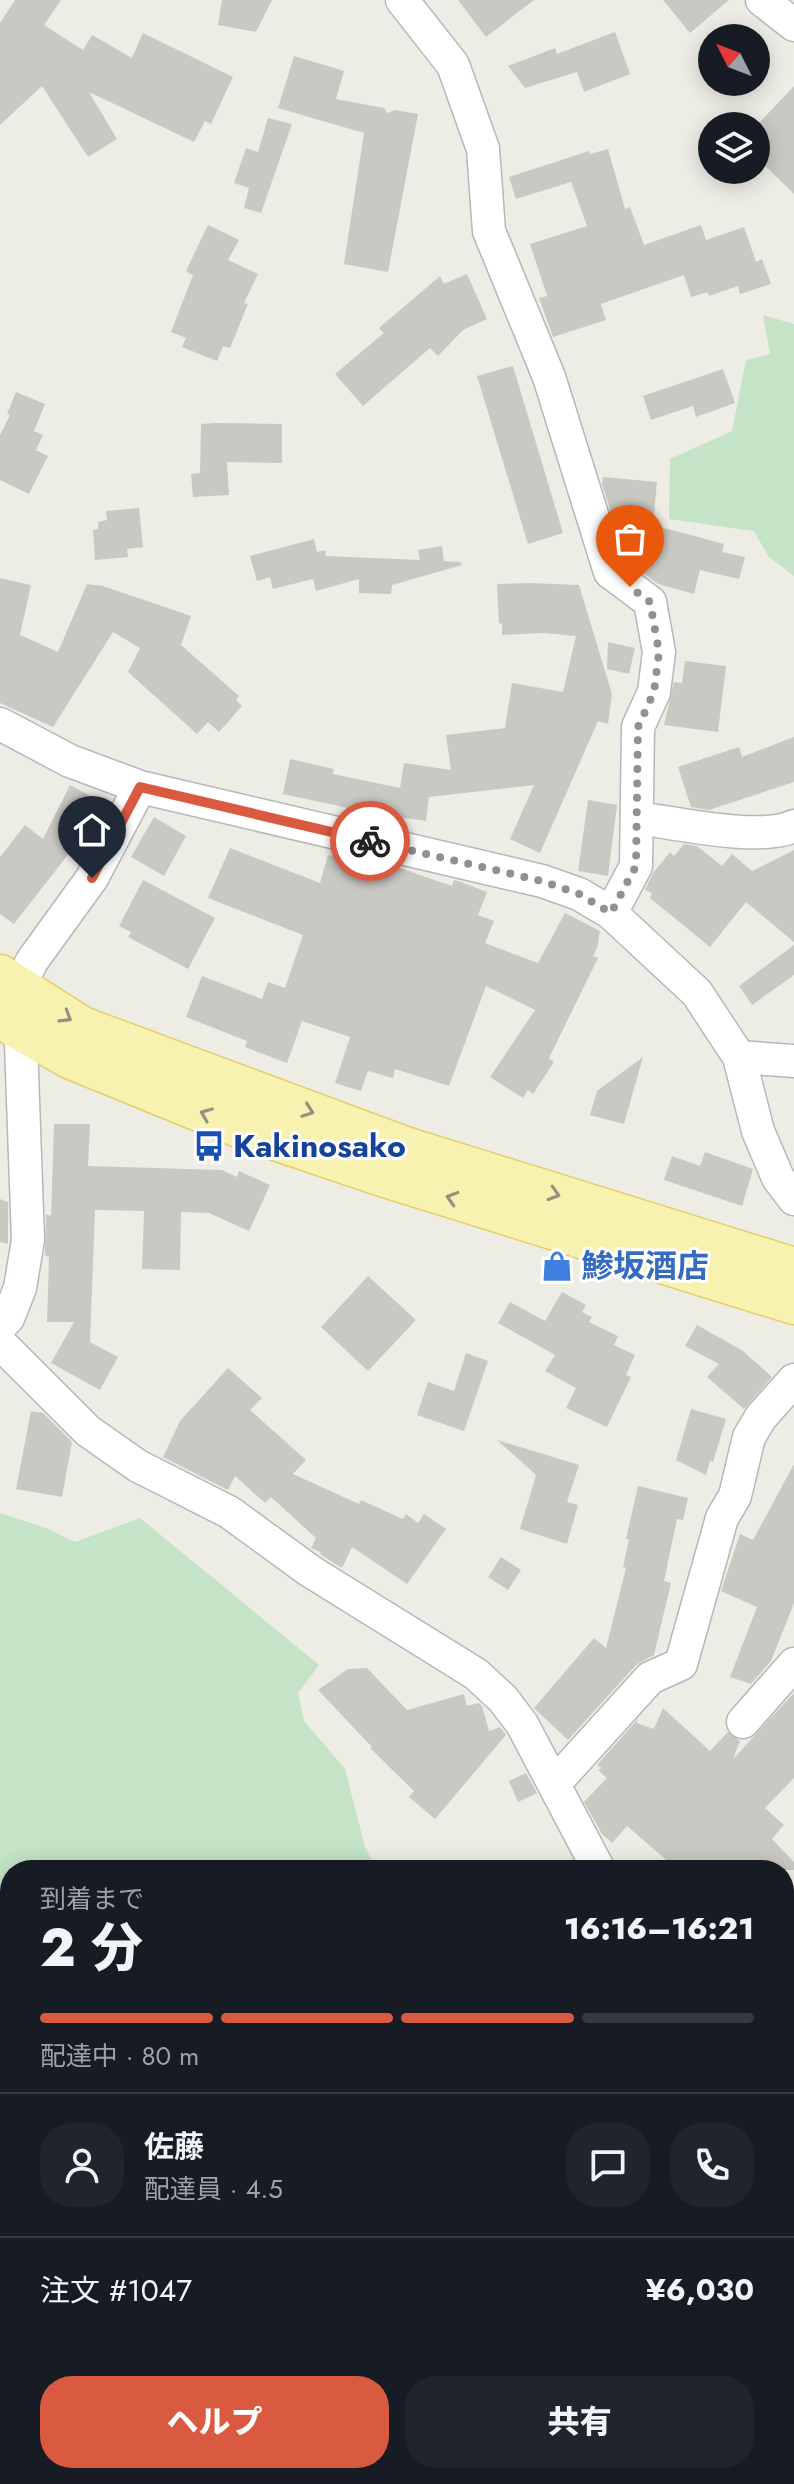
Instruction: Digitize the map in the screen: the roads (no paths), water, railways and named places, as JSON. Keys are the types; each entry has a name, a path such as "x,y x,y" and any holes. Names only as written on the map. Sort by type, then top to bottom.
{"main road":[{"path":"10,1003 405,1147 794,1268"},
{"path":"10,1003 69,1058 246,1130 385,1177 794,1304"}],"street":[{"path":"402,0 453,65 483,149 489,231 549,377 610,572 650,602 659,652 654,692 638,727 636,866 611,913"},
{"path":"762,0 794,25"},
{"path":"0,724 70,761 140,787 542,881 579,894 611,913 697,993 739,1057 758,1131 778,1178 794,1199"},
{"path":"0,1326 8,1318 20,1288 28,1240 10,1003 32,961 92,878 140,787"},
{"path":"638,818 741,832 787,830 794,826"},
{"path":"739,1057 794,1061"},
{"path":"0,1343 88,1431 138,1466 229,1512 310,1571 476,1674 503,1699 522,1724 594,1860"},
{"path":"555,1783 650,1678 681,1664 722,1518 735,1496 749,1437 761,1417 794,1380"},
{"path":"743,1722 794,1664"}],"place":[{"name":"Kakinosako","path":"209,1146"},
{"name":"鯵坂酒店","path":"557,1266"}]}
